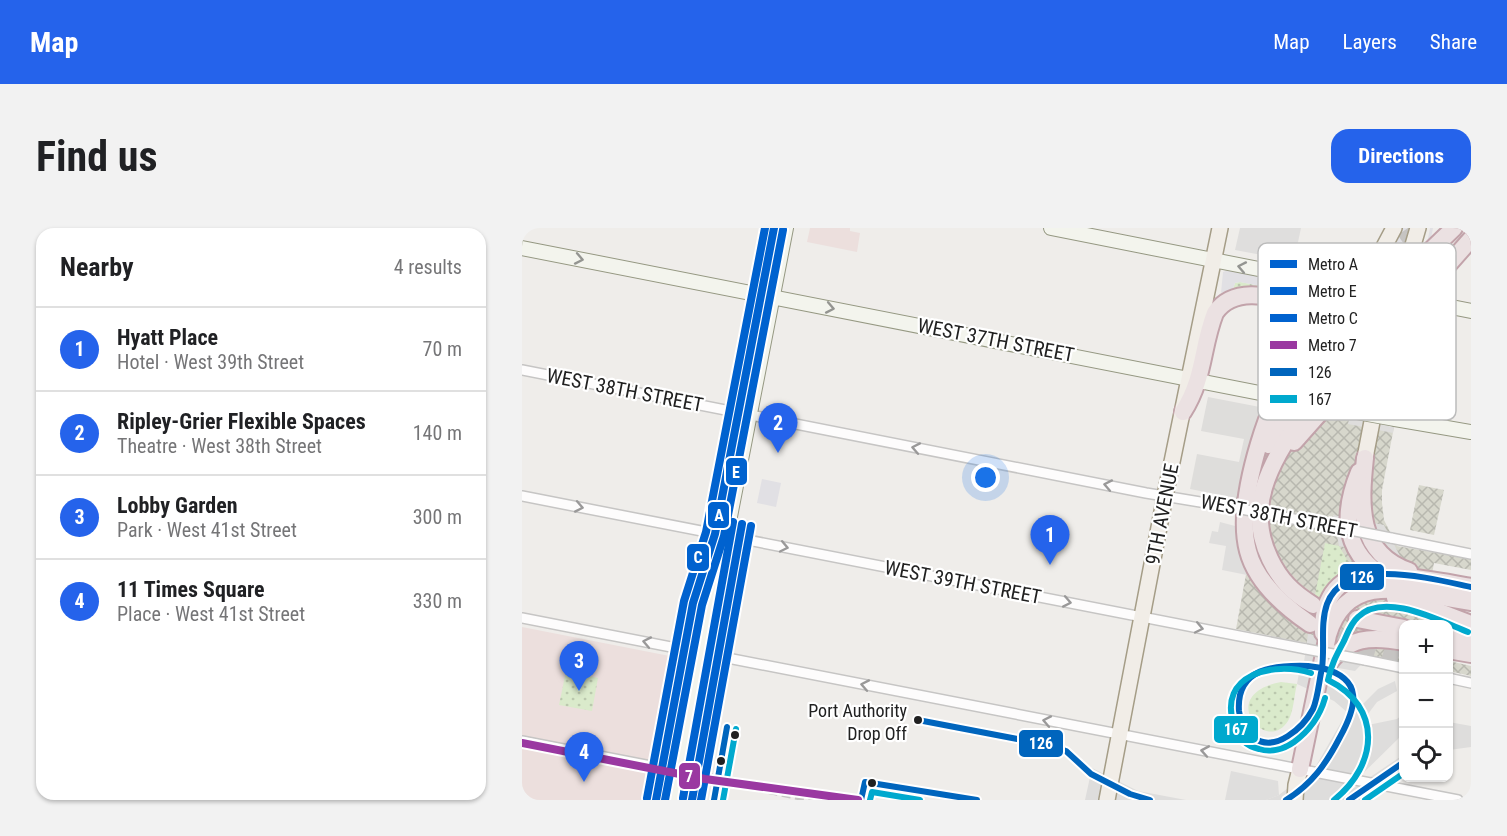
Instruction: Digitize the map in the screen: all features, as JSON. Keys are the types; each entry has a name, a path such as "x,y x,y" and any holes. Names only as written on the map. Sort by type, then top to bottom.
{"highway":[{"path":"1438,243 1454,228"},
{"path":"1456,256 1471,239"},
{"path":"1183,412 1215,313 1223,304 1237,297 1258,296"},
{"path":"1269,420 1256,453 1245,515 1248,552 1267,585 1286,606 1310,624"},
{"path":"1250,486 1282,420"},
{"path":"1286,586 1276,572 1261,537 1258,518 1263,486 1300,420"},
{"path":"1277,460 1313,420"},
{"path":"1365,458 1348,506 1348,525 1357,553 1364,564 1378,573"},
{"path":"1365,458 1364,518 1372,542 1382,558 1389,563 1430,579"},
{"path":"1246,535 1268,574 1313,605"},
{"path":"1323,658 1323,620 1329,597 1353,578 1378,573 1430,579 1471,587"},
{"path":"1300,768 1323,658 1335,617 1346,604 1364,594 1388,588 1471,602"},
{"path":"1323,658 1344,618 1356,607 1372,600 1401,599 1471,624"},
{"path":"1357,619 1399,626"},
{"path":"1318,680 1331,661 1351,644 1380,637 1399,641"},
{"path":"1453,637 1471,641"},
{"path":"1453,651 1471,654"}],"main road":[{"path":"675,800 786,228"},
{"path":"1051,228 1258,270"},
{"path":"1194,379 1220,228"},
{"path":"1386,243 1394,228"},
{"path":"1414,243 1418,228"},
{"name":"WEST 37TH STREET","path":"522,248 1258,392"},
{"path":"1456,308 1471,311"},
{"name":"9TH AVENUE","path":"1107,800 1183,412"},
{"path":"1365,458 1372,420"},
{"name":"WEST 37TH STREET","path":"1401,420 1471,432"},
{"path":"1295,800 1300,768"}],"street":[{"name":"WEST 38TH STREET","path":"522,370 1471,554"},
{"name":"WEST 39TH STREET","path":"522,496 1399,668"},
{"path":"522,618 1458,800"},
{"path":"1453,679 1471,683"},
{"path":"522,741 703,777"}],"shaded area":[{"path":"810,228 850,228 850,231 860,233 857,252 807,242"},
{"path":"1240,228 1301,228 1298,243 1258,243 1258,254 1235,250"},
{"path":"1398,228 1409,228 1404,243 1391,243"},
{"path":"1430,228 1433,228 1430,243 1427,243"},
{"path":"1228,270 1258,276 1258,285 1235,283 1233,289 1221,293 1223,272"},
{"path":"1208,397 1258,407 1258,420 1261,420 1237,498 1190,489 1197,454 1239,462 1244,439 1201,431"},
{"path":"1259,420 1358,420 1394,427 1382,490 1382,503 1384,520 1397,546 1471,559 1471,570 1434,563 1424,620 1399,620 1399,661 1236,629 1247,569 1235,527 1236,499"},
{"path":"762,479 781,483 776,507 757,503"},
{"path":"1419,485 1444,490 1434,535 1410,530"},
{"path":"1220,522 1235,526 1252,576 1222,570 1226,546 1209,543 1212,531 1218,532"},
{"path":"522,627 690,660 662,800 522,800"},
{"path":"1453,662 1471,666 1471,676 1453,672"},
{"path":"1231,771 1278,781 1279,795 1266,800 1225,800"}],"green space":[{"path":"1235,283 1258,285 1258,288 1233,289"},
{"path":"1325,543 1339,546 1352,568 1332,583 1321,595 1314,615 1311,635 1308,632"},
{"path":"566,671 598,678 592,711 559,705"},
{"path":"1281,682 1297,684 1292,713 1279,730 1268,731 1259,727 1252,719 1248,709 1251,698 1261,689"}],"pier":[{"path":"1349,420 1395,420 1393,433 1348,424"},
{"path":"1333,515 1384,525 1401,558 1339,546"},
{"path":"1308,634 1377,648 1355,671 1304,662"},
{"path":"1301,662 1329,668 1343,674 1354,686 1360,707 1378,689 1395,681 1397,691 1377,702 1365,718 1368,725 1399,717 1399,738 1343,793 1345,794 1399,758 1399,774 1362,800 1266,800 1279,795 1316,766 1347,712 1334,701 1297,684"},
{"path":"1453,723 1471,726 1471,747 1453,749"},
{"path":"1092,768 1138,791 1186,800 1085,800"}],"tunnel":[{"path":"1400,243 1422,228"},
{"path":"1316,627 1399,658"},
{"path":"703,776 820,800"}],"metro line":[{"name":"C","path":"647,798 684,601 706,532 765,228"},
{"name":"A","path":"656,800 693,603 715,534 774,228"},
{"name":"E","path":"665,800 702,605 724,536 783,230"},
{"name":"C","path":"683,798 733,522"},
{"name":"A","path":"692,800 742,524"},
{"name":"E","path":"701,800 751,526"},
{"name":"7","path":"522,743 705,779 858,800"}],"transit line":[{"name":"126","path":"1322,668 1324,619 1327,604 1337,589 1352,580 1370,575 1392,574 1435,579 1471,587"},
{"name":"167","path":"1334,800 1349,786 1359,770 1366,754 1368,737 1366,721 1358,705 1346,691 1328,680 1353,622 1369,610 1397,607 1428,616 1468,632"},
{"name":"126","path":"1308,666 1322,668 1315,704 1303,724 1288,736 1271,742 1262,742 1251,736 1240,719 1240,696 1244,685 1251,677 1271,668 1308,666"},
{"name":"126","path":"1286,800 1311,780 1324,765 1350,715 1353,704 1351,686 1336,673 1322,668"},
{"name":"167","path":"1311,673 1281,669 1266,671 1252,675 1241,683 1234,694 1231,708 1238,734 1246,744 1254,748 1277,750 1286,747 1309,728 1317,717 1325,698"},
{"name":"126","path":"918,720 1049,745 1066,751 1091,774 1130,794 1150,800"},
{"name":"126","path":"714,800 727,727"},
{"name":"167","path":"723,800 736,729"},
{"name":"126","path":"1349,800 1399,765"},
{"name":"167","path":"1365,800 1399,776"},
{"name":"126","path":"861,800 865,782 977,800"},
{"name":"167","path":"870,800 872,792 920,800"}],"place":[{"name":"Ripley-Grier Flexible Spaces","path":"778,453"},
{"name":"Hyatt Place","path":"1050,565"},
{"name":"Lobby Garden","path":"579,691"},
{"name":"Port Authority Drop Off","path":"918,720"},
{"name":"11 Times Square","path":"584,782"}]}
